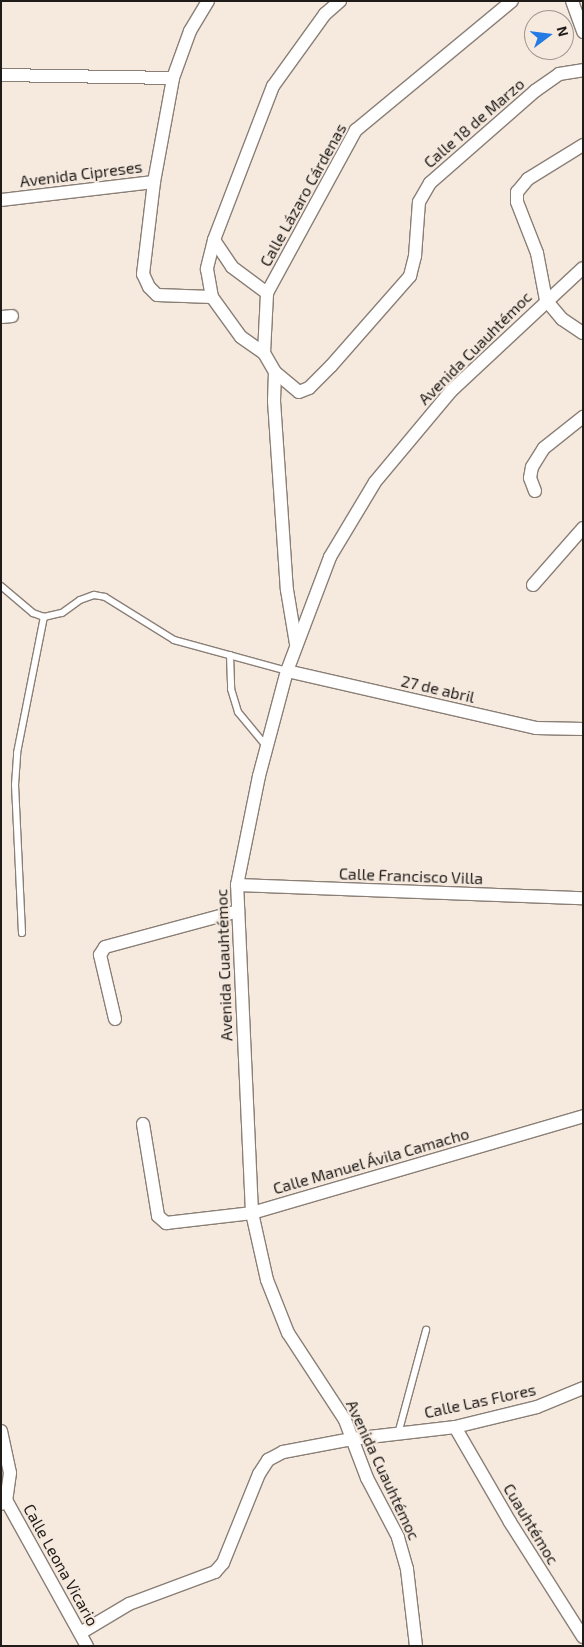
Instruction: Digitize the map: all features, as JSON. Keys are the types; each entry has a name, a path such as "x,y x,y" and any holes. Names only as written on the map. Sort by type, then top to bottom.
{"street":[{"name":"Avenida Cipreses","path":"1,200 154,182 172,78 190,31 208,1"},
{"path":"296,645 287,590 274,400 275,372 264,353 241,337 212,297 207,269 214,240 273,86 325,14 340,1"},
{"name":"Calle Lázaro Cárdenas","path":"264,353 267,293 356,130 512,1"},
{"path":"572,1 583,32"},
{"name":"Calle 18 de Marzo","path":"275,372 299,392 310,388 410,276 415,256 419,202 430,182 535,91 559,74 583,70"},
{"path":"1,75 172,78"},
{"path":"583,146 528,179 517,192 519,212 534,246 546,300 570,325 583,333"},
{"path":"154,182 143,274 149,287 157,295 212,297"},
{"path":"214,240 232,267 267,293"},
{"name":"Avenida Cuauhtémoc","path":"416,1646 404,1552 367,1478 352,1439 334,1402 288,1333 267,1280 252,1213 237,885 267,747 287,671 330,557 375,482 451,391 546,300 583,268"},
{"path":"570,325 583,319"},
{"path":"536,491 530,478 532,467 544,448 583,417"},
{"path":"533,585 583,528"},
{"name":"27 de abril","path":"287,671 536,728 583,729"},
{"name":"Calle Francisco Villa","path":"237,885 583,898"},
{"path":"115,1019 100,955 105,947 238,911"},
{"name":"Calle Manuel Ávila Camacho","path":"144,1124 158,1216 166,1224 252,1213 583,1116"},
{"name":"Calle Las Flores","path":"82,1632 129,1604 215,1572 223,1563 258,1474 268,1460 283,1452 352,1439 455,1427 537,1407 583,1388"},
{"name":"Cuauhtémoc","path":"455,1427 510,1522 583,1637"},
{"path":"1,1431 10,1472 4,1502"},
{"name":"Calle Leona Vicario","path":"4,1502 82,1632 87,1646"}],"lane":[{"path":"1,586 33,613 44,616 62,613 80,600 94,595 105,597 162,635 287,671"},
{"path":"22,933 16,785 17,753 44,616"},
{"path":"230,655 232,689 238,712 267,747"},
{"path":"398,1434 426,1330"}]}
